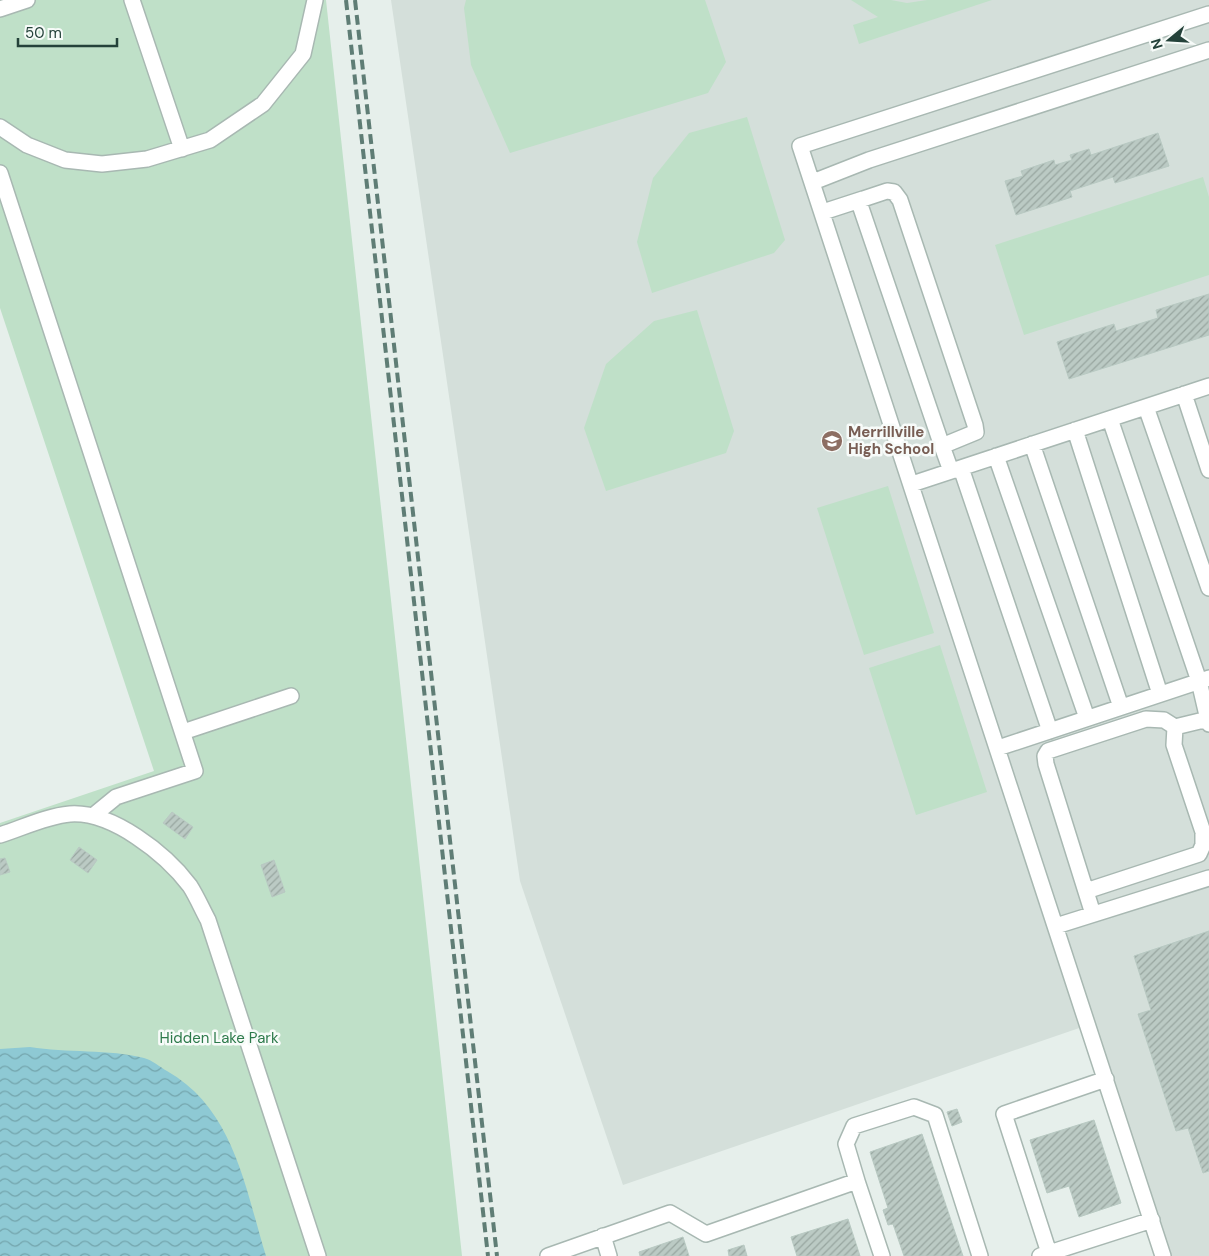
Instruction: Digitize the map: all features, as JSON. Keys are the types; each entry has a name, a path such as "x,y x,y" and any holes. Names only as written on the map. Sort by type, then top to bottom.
{"street":[{"path":"0,9 27,0"},
{"path":"132,0 182,149"},
{"path":"0,127 28,145 65,160 102,164 147,159 210,140 263,104 303,54 315,0"},
{"path":"1163,1256 800,146 1209,14"},
{"path":"813,182 870,160 1209,50"},
{"path":"0,173 195,771 116,797 94,816"},
{"path":"823,212 887,191 894,192 900,200 975,425 976,432 942,446"},
{"path":"863,199 860,205 942,446 956,469 1043,733 1045,756 1094,914"},
{"path":"912,484 1209,386"},
{"path":"1184,394 1209,470"},
{"path":"1146,407 1209,588"},
{"path":"1045,756 1048,751 1146,719 1164,720 1175,727 1209,721 1204,680 1110,419"},
{"path":"1075,430 1160,694"},
{"path":"1032,444 1120,707"},
{"path":"996,456 1087,718"},
{"path":"998,748 1204,680"},
{"path":"183,732 291,696"},
{"path":"1086,891 1199,854 1203,845 1203,832 1174,744 1175,727"},
{"path":"0,834 69,814 94,816 125,830 154,850 189,885 211,929 318,1256"},
{"path":"1056,926 1209,878"},
{"path":"1106,1079 1004,1114 1044,1254 1152,1220"},
{"path":"882,1256 846,1144 854,1126 914,1107 935,1115 980,1256"},
{"path":"548,1256 670,1213 706,1234 857,1181"},
{"path":"603,1236 609,1256"}],"shaded area":[{"name":"Merrillville High School","path":"391,0 1209,0 1209,1256 1163,1256 1088,1025 623,1185 520,881"}],"green space":[{"name":"Hidden Lake Park","path":"0,0 326,0 462,1256 0,1256 0,823 154,771 0,308"},
{"path":"466,0 705,0 726,62 708,93 510,153 471,65 464,8"},
{"path":"851,0 891,0 907,3 927,0 992,0 859,44 853,25 878,17"},
{"path":"747,117 785,240 774,253 652,293 637,242 653,178 689,133"},
{"path":"1203,177 1209,197 1209,275 1024,335 995,245"},
{"path":"697,310 734,431 726,453 606,491 584,428 606,364 654,321"},
{"path":"888,486 934,633 864,655 817,508"},
{"path":"940,645 987,792 916,815 869,668"}],"water":[{"path":"30,1047 117,1053 144,1058 150,1060 190,1087 208,1106 234,1152 266,1256 0,1256 0,1049"}],"building":[{"path":"1158,133 1169,166 1115,183 1113,177 1070,191 1072,197 1016,215 1005,181 1023,176 1021,171 1054,160 1055,165 1072,160 1070,155 1089,149 1091,155"},
{"path":"1209,294 1209,335 1069,379 1057,342 1114,324 1116,331 1158,318 1156,310"},
{"path":"172,812 193,827 185,839 163,823"},
{"path":"79,847 97,860 88,873 70,860"},
{"path":"5,858 10,872 0,875 0,859"},
{"path":"274,860 285,892 272,897 261,865"},
{"path":"1209,931 1209,1171 1203,1173 1188,1128 1176,1131 1138,1014 1151,1010 1134,956"},
{"path":"957,1109 962,1122 952,1126 947,1112"},
{"path":"1094,1120 1121,1203 1079,1217 1069,1186 1047,1193 1030,1140"},
{"path":"922,1134 963,1256 904,1256 893,1224 888,1225 883,1210 888,1208 870,1152"},
{"path":"848,1219 860,1256 797,1256 791,1237"},
{"path":"683,1237 689,1256 640,1256 639,1252"},
{"path":"744,1245 747,1256 729,1256 728,1250"}],"railway":[{"path":"346,0 488,1256"},
{"path":"355,0 497,1256"}],"place":[{"name":"Merrillville High School","path":"832,441"}]}
